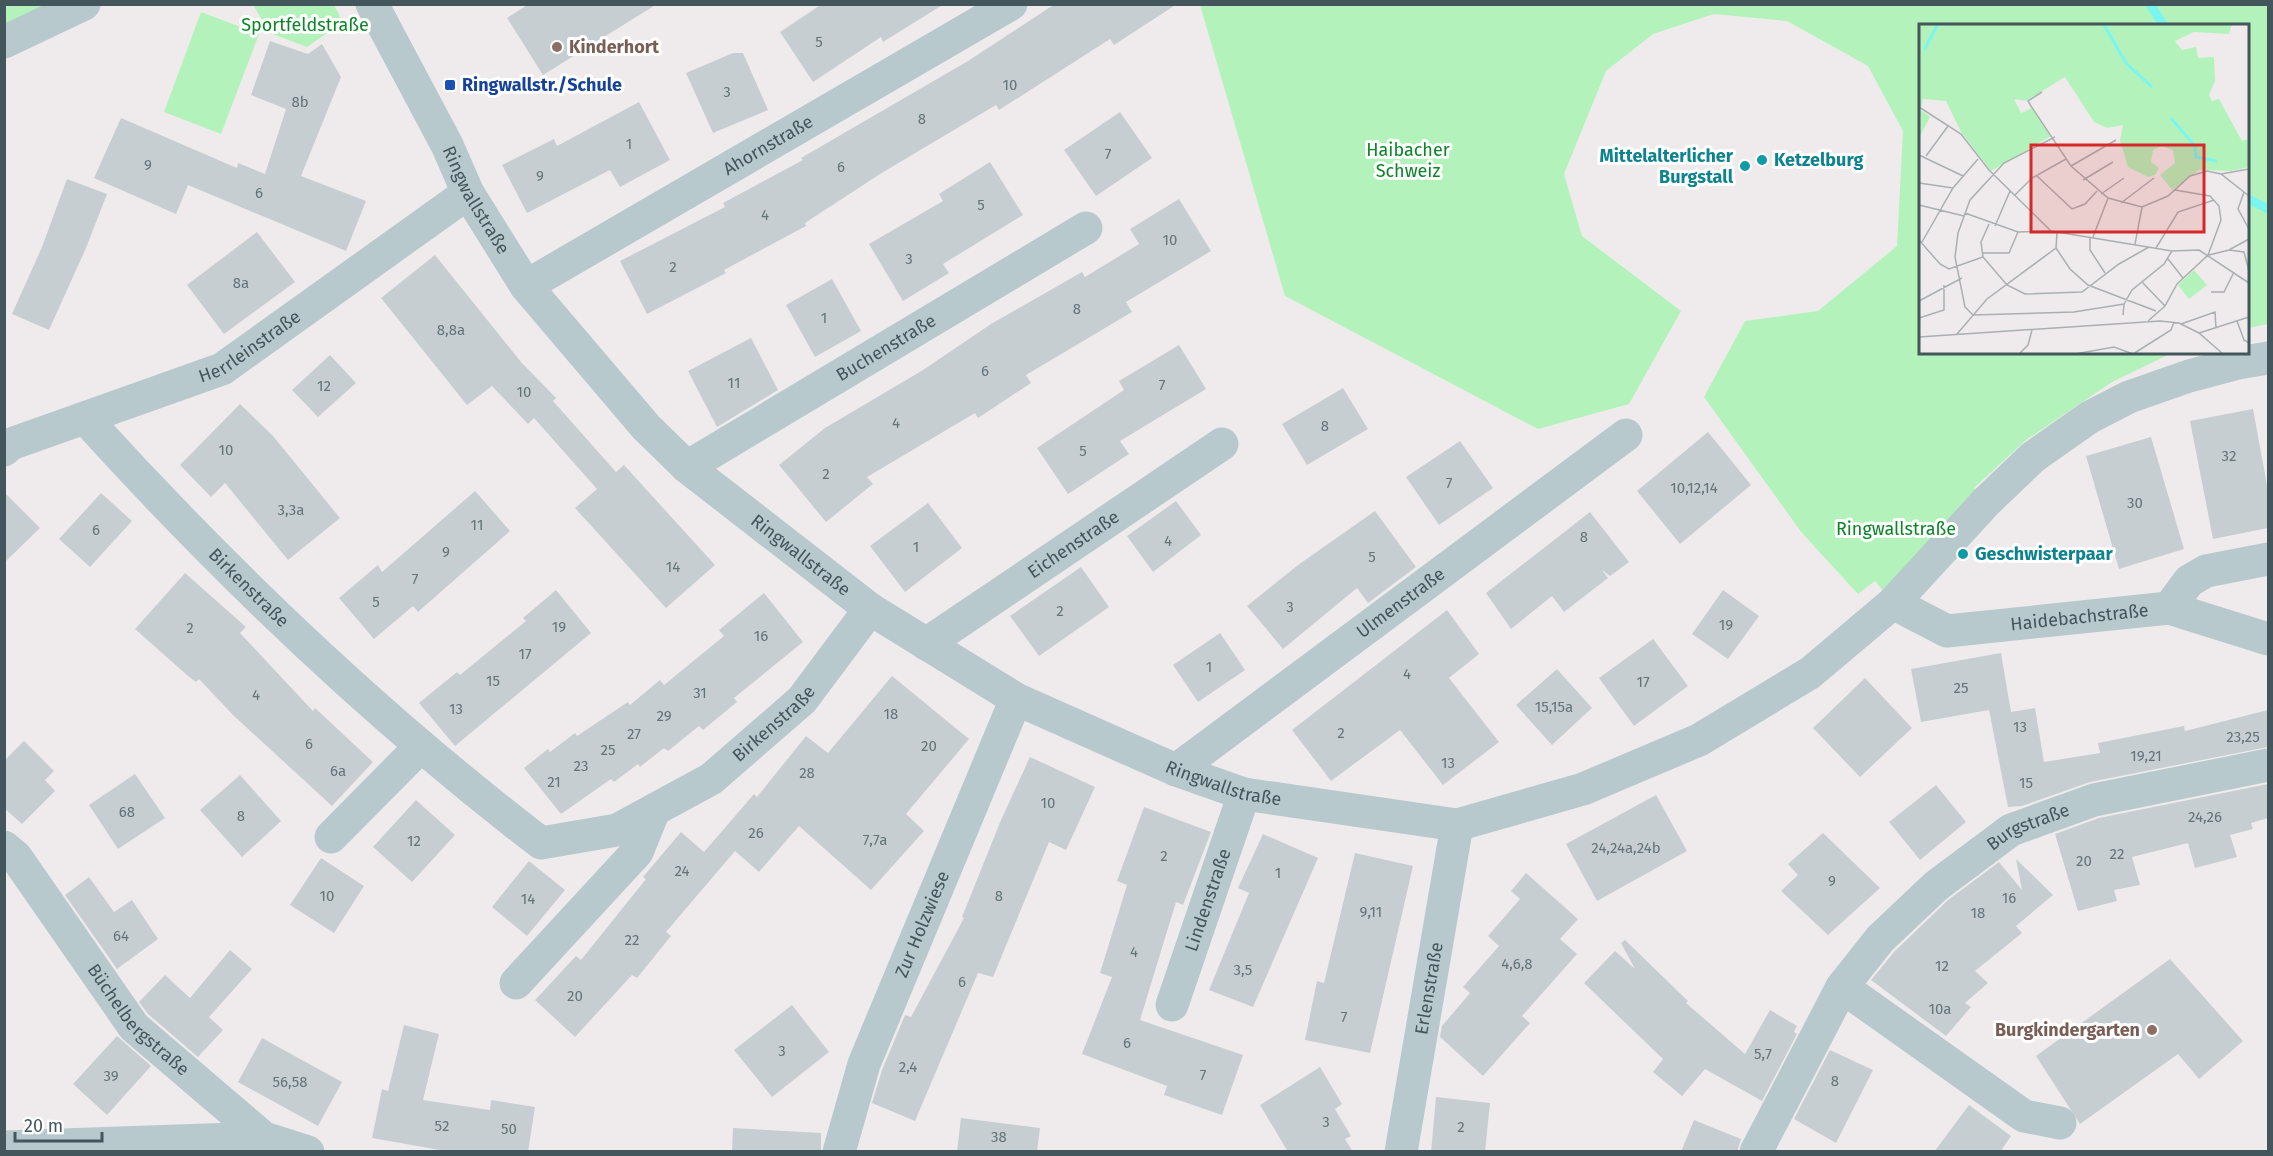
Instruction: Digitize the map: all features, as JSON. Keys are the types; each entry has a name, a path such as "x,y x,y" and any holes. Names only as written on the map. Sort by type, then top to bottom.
{"street":[{"path":"4,42 84,4"},
{"name":"Ringwallstraße","path":"372,4 447,145 468,193 526,286 646,427 687,467 870,609 1016,699 1176,770 1244,794 1457,825 1583,789 1699,740 1810,673 1893,603 1986,502 2033,457 2090,417 2129,397 2189,376 2268,358"},
{"name":"Ahornstraße","path":"526,286 1011,4"},
{"name":"Herrleinstraße","path":"4,450 11,444 222,369 468,193"},
{"name":"Buchenstraße","path":"687,467 1086,228"},
{"name":"Birkenstraße","path":"85,418 163,503 289,624 421,746 477,794 541,843 617,830 711,779 802,700 870,609"},
{"name":"Ulmenstraße","path":"1176,770 1626,435"},
{"name":"Eichenstraße","path":"926,644 1222,444"},
{"path":"2169,608 2189,581 2206,571 2268,559"},
{"name":"Haidebachstraße","path":"1893,603 1947,631 2169,608 2268,639"},
{"name":"Zur Holzwiese","path":"839,1152 864,1065 1016,699"},
{"path":"331,837 421,746"},
{"name":"Burgstraße","path":"1756,1152 1842,987 1880,939 1936,886 2011,830 2094,800 2268,765"},
{"name":"Lindenstraße","path":"1172,1005 1244,794"},
{"path":"516,983 637,852 654,810"},
{"name":"Erlenstraße","path":"1401,1152 1457,825"},
{"name":"Büchelbergstraße","path":"4,847 16,857 134,1027 264,1138 308,1152"},
{"path":"1842,987 2024,1116 2060,1123"},
{"path":"4,1147 49,1148 264,1138"}],"green space":[{"path":"5,5 46,5 5,26"},
{"name":"Sportfeldstraße","path":"253,5 334,5 343,22 307,47 270,33"},
{"name":"Haibacher Schweiz","path":"1200,5 2268,5 2268,324 2249,328 2249,24 1919,24 1919,354 2170,354 2112,382 2026,440 1974,488 1986,502 1893,603 1875,581 1858,594 1802,533 1704,397 1745,321 1818,311 1897,246 1903,131 1868,66 1787,21 1714,14 1653,34 1606,71 1564,174 1582,236 1681,311 1629,404 1538,429 1285,296"},
{"path":"201,12 259,34 221,134 164,112"}],"building":[{"name":"Kinderhort","path":"529,4 657,4 543,75 507,18"},
{"path":"822,4 944,4 883,42 881,37 813,82 780,32"},
{"path":"1055,4 1177,4 1114,45 1110,39 999,110 996,105 880,174 805,223 806,226 724,270 726,273 647,314 620,261 725,207 723,203 803,160 801,158 968,61"},
{"path":"270,41 308,54 322,44 341,77 301,176 366,201 346,251 188,185 176,214 94,178 121,118 237,168 238,163 265,174 286,109 251,95"},
{"path":"733,53 743,53 768,110 713,133 686,73"},
{"path":"639,102 670,160 620,187 610,170 527,213 502,165 554,139 557,146"},
{"path":"1120,112 1152,158 1096,196 1064,150"},
{"path":"990,162 1023,215 943,264 949,273 903,301 869,244 943,201 939,194"},
{"path":"67,179 107,194 86,248 49,330 12,314 42,247"},
{"path":"1179,199 1211,251 1126,302 1132,312 1026,375 1031,383 978,418 975,413 867,477 873,484 826,522 779,465 825,428 923,370 991,324 1082,272 1085,277 1139,244 1130,229"},
{"path":"257,232 295,282 224,334 187,285"},
{"path":"435,255 521,362 556,398 553,401 616,472 624,465 715,565 666,608 575,508 597,489 534,418 528,424 492,386 467,405 381,298"},
{"path":"832,279 861,331 815,357 786,305"},
{"path":"751,338 778,390 717,427 688,371"},
{"path":"1179,345 1206,389 1120,441 1129,454 1068,494 1037,448 1124,390 1119,381"},
{"path":"330,355 356,383 318,417 292,390"},
{"path":"1343,388 1368,429 1307,465 1282,424"},
{"path":"240,404 273,436 340,518 288,560 225,483 211,497 180,465"},
{"path":"2253,409 2268,491 2268,528 2213,539 2190,421"},
{"path":"1708,432 1751,485 1680,544 1637,491"},
{"path":"2151,437 2184,549 2119,569 2086,456"},
{"path":"1460,441 1493,488 1439,525 1406,477"},
{"path":"475,491 510,531 418,612 413,606 374,639 339,598 378,565 382,572"},
{"path":"4,492 40,528 4,563"},
{"path":"101,493 132,521 90,567 59,539"},
{"path":"1176,501 1201,535 1153,572 1127,536"},
{"path":"928,503 962,548 905,592 870,546"},
{"path":"1375,511 1416,567 1368,603 1357,588 1283,649 1247,606 1298,565"},
{"path":"1590,512 1629,562 1610,576 1602,570 1608,578 1564,612 1552,596 1511,629 1486,593"},
{"path":"1081,567 1109,607 1039,656 1010,616"},
{"path":"185,573 246,627 240,633 313,711 315,708 373,762 332,806 233,715 199,679 196,682 188,676 135,629"},
{"path":"556,590 591,633 455,746 419,703 457,672 460,675 526,621 523,618"},
{"path":"1723,590 1759,616 1728,659 1692,634"},
{"path":"764,593 803,642 734,698 737,702 703,730 699,726 668,751 664,748 640,767 638,764 614,782 611,779 561,814 524,768 548,749 550,752 575,733 577,736 628,702 630,705 660,680 664,685 724,636 719,630"},
{"path":"1447,610 1479,654 1449,678 1499,742 1443,785 1400,730 1331,781 1292,730"},
{"path":"1220,633 1245,670 1198,702 1173,665"},
{"path":"1653,639 1688,686 1634,726 1599,678"},
{"path":"2001,653 2011,712 2035,708 2044,762 2100,753 2098,743 2184,726 2185,731 2268,710 2268,747 2090,782 2022,806 2008,807 1989,710 1921,722 1911,669"},
{"path":"1557,669 1592,708 1552,745 1516,705"},
{"path":"892,676 969,739 906,814 924,831 871,890 799,826 759,872 735,851 666,932 671,936 637,978 632,975 575,1037 535,1000 576,956 581,960 646,879 643,877 681,832 704,852 754,794 757,797 806,736 828,753"},
{"path":"1865,678 1912,728 1860,777 1813,728"},
{"path":"24,741 54,771 45,780 55,791 22,824 4,808 4,761"},
{"path":"1030,757 1095,787 1066,850 1049,842 993,977 978,973 915,1121 872,1103 882,1070 905,1015 911,1017 964,918 962,917 1001,820"},
{"path":"135,774 165,818 118,849 89,805"},
{"path":"240,775 281,821 242,857 200,810"},
{"path":"2268,784 2268,818 2251,823 2253,829 2230,835 2237,857 2195,868 2188,843 2132,857 2140,885 2114,890 2117,901 2078,911 2055,834 2099,818"},
{"path":"1936,785 1966,822 1920,860 1889,822"},
{"path":"1656,795 1687,851 1597,901 1566,844"},
{"path":"416,800 455,835 412,882 373,847"},
{"path":"1144,807 1211,832 1183,905 1176,902 1140,1020 1243,1055 1222,1115 1164,1095 1167,1086 1082,1054 1112,977 1100,973 1127,885 1117,881"},
{"path":"1823,833 1880,888 1828,935 1781,891 1798,875 1788,864"},
{"path":"1263,834 1318,858 1253,1007 1209,990 1249,893 1238,888"},
{"path":"1355,853 1413,866 1370,1053 1305,1040 1317,981 1324,983"},
{"path":"321,858 364,886 334,933 290,905"},
{"path":"2016,859 2053,895 2016,926 2022,933 1975,971 1988,983 1965,1003 1971,1007 1946,1036 1871,980 1894,952 1948,900 1999,862 2022,890"},
{"path":"529,861 565,890 527,936 492,907"},
{"path":"1526,873 1578,919 1560,939 1577,954 1522,1016 1530,1023 1483,1076 1440,1037 1442,1026 1470,993 1463,987 1499,946 1488,936 1520,899 1511,891"},
{"path":"89,877 114,912 132,900 158,939 117,969 65,895"},
{"path":"1625,940 1688,1001 1686,1003 1745,1054 1770,1010 1797,1026 1794,1032 1797,1034 1762,1101 1705,1069 1682,1096 1653,1072 1663,1059 1584,983 1615,951 1635,969 1621,943"},
{"path":"230,950 252,969 209,1017 223,1030 198,1057 148,1014 139,1002 165,975 190,998"},
{"name":"Burgkindergarten","path":"2170,959 2243,1041 2199,1079 2178,1054 2080,1124 2036,1056"},
{"path":"792,1005 829,1052 772,1097 734,1050"},
{"path":"404,1025 439,1034 423,1100 490,1110 491,1100 535,1107 528,1152 451,1152 372,1138 382,1089 388,1091"},
{"path":"117,1036 151,1066 107,1115 73,1084"},
{"path":"262,1038 342,1082 318,1126 238,1082"},
{"path":"1830,1050 1873,1070 1836,1143 1794,1119"},
{"path":"1320,1067 1342,1104 1335,1109 1351,1136 1345,1139 1353,1152 1288,1152 1260,1105"},
{"path":"1436,1097 1490,1103 1485,1152 1431,1152"},
{"path":"1969,1105 2011,1136 2000,1152 1934,1152"},
{"path":"961,1118 1040,1128 1037,1152 957,1152"},
{"path":"1694,1120 1741,1139 1737,1152 1681,1152"},
{"path":"733,1128 821,1133 821,1152 732,1152"}],"waterway":[{"path":"2150,4 2163,24"},
{"path":"2249,200 2268,209"}],"place":[{"name":"Kinderhort","path":"557,47"},
{"name":"Ringwallstr./Schule","path":"450,85"},
{"name":"Ketzelburg","path":"1762,160"},
{"name":"Mittelalterlicher Burgstall","path":"1745,166"},
{"name":"Geschwisterpaar","path":"1963,554"},
{"name":"Burgkindergarten","path":"2152,1030"}]}
